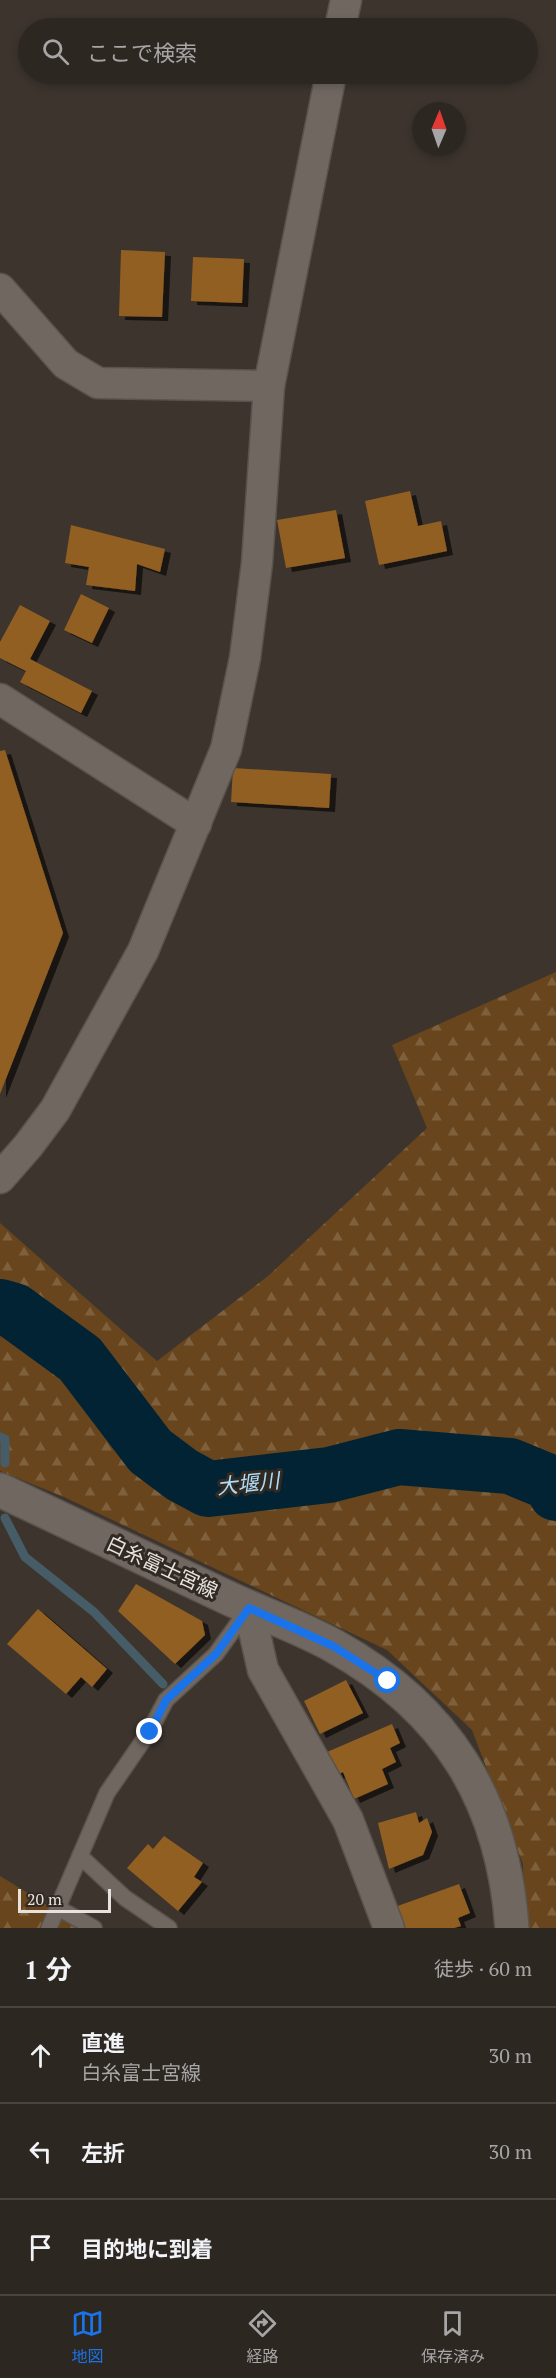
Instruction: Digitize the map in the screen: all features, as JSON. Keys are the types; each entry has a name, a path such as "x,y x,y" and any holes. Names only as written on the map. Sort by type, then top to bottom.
{"main road":[{"name":"白糸富士宮線","path":"0,1490 333,1646 388,1681 436,1726 472,1778 490,1816 505,1871 512,1928"}],"street":[{"path":"342,18 346,0"},
{"path":"0,1179 28,1146 60,1100 143,951 226,749 245,658 257,563 269,386 329,84"},
{"path":"0,289 66,364 98,383 269,386"},
{"path":"0,699 196,824"},
{"path":"249,1608 263,1670 348,1820 389,1928"}],"lane":[{"path":"49,1928 107,1793 150,1732 166,1700 216,1654 249,1608"},
{"path":"80,1856 125,1898 169,1928"},
{"path":"58,1908 94,1928"}],"green space":[{"path":"556,972 556,1928 524,1928 523,1864 472,1730 387,1650 64,1497 0,1471 0,1223 157,1361 268,1276 427,1128 392,1045"},
{"path":"0,1876 85,1928 0,1928"}],"building":[{"path":"121,250 165,252 162,317 119,316"},
{"path":"193,257 244,259 242,303 191,301"},
{"path":"410,491 418,526 441,521 447,551 379,565 365,501"},
{"path":"336,510 345,558 286,568 277,520"},
{"path":"71,525 165,549 160,572 137,564 135,591 86,585 89,567 65,563"},
{"path":"81,594 109,608 92,643 64,630"},
{"path":"20,605 50,621 30,659 92,691 81,713 20,682 26,671 0,658 0,642"},
{"path":"5,750 63,933 0,1094 0,751"},
{"path":"233,768 331,774 329,808 231,802"},
{"path":"136,1584 202,1621 205,1635 175,1664 118,1611"},
{"path":"38,1609 107,1669 92,1687 81,1677 66,1694 7,1644"},
{"path":"346,1680 363,1713 320,1734 304,1701"},
{"path":"392,1724 400,1743 390,1748 396,1762 382,1769 388,1784 354,1799 343,1772 337,1775 327,1752"},
{"path":"416,1812 419,1823 427,1818 432,1832 423,1855 389,1869 378,1823"},
{"path":"164,1836 203,1863 194,1877 202,1882 178,1911 127,1868 148,1844 153,1849"},
{"path":"459,1884 470,1913 458,1918 461,1926 399,1928 392,1908"}],"waterway":[{"name":"大堰川","path":"0,1307 14,1311 80,1359 150,1451 182,1475 208,1489 329,1475 399,1457 510,1466 551,1483 556,1493"},
{"path":"0,1437 5,1439 5,1463"},
{"path":"5,1518 25,1557 94,1612 163,1684"}],"route":[{"path":"150,1732 166,1700 216,1654 249,1608 333,1646 388,1681"}]}
